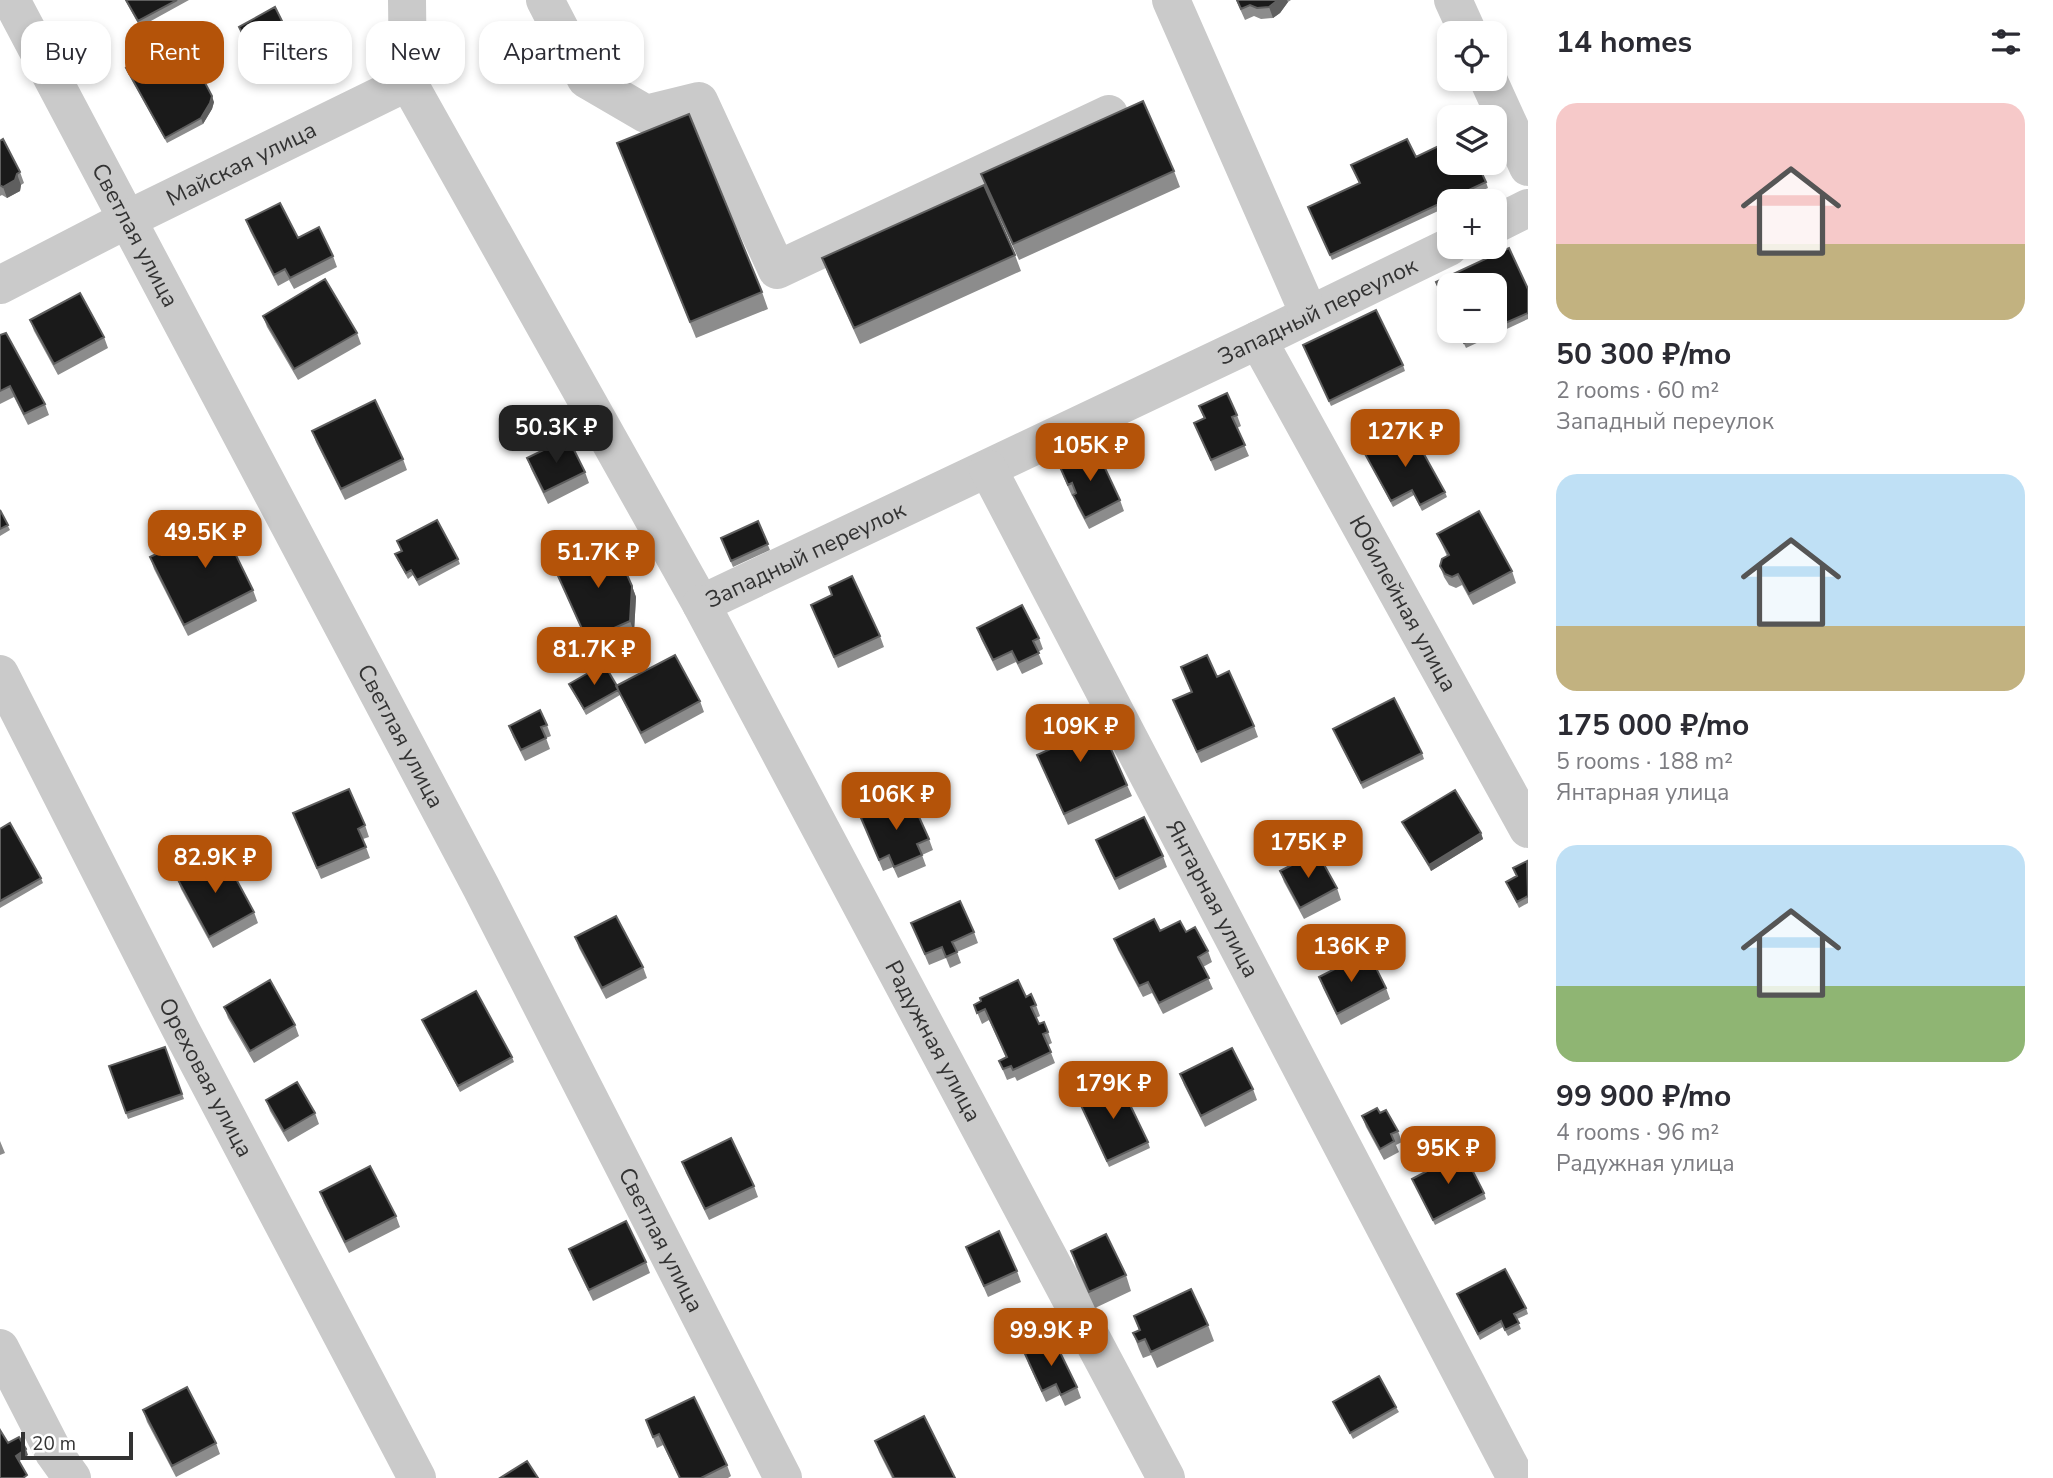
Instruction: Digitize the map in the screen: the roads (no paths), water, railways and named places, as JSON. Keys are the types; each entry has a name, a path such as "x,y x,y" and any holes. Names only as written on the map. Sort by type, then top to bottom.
{"street":[{"name":"Светлая улица","path":"11,0 481,887 783,1478"},
{"name":"Западный переулок","path":"407,0 407,21"},
{"path":"545,0 586,79 646,114 699,101 778,270 1110,114"},
{"path":"1171,0 1309,314"},
{"path":"1453,0 1463,21"},
{"name":"Майская улица","path":"0,285 404,84"},
{"name":"Западный переулок","path":"409,84 701,604 1437,253"},
{"path":"1493,91 1528,167"},
{"path":"1507,218 1528,208"},
{"name":"Юбилейная улица","path":"1258,340 1528,829"},
{"name":"Янтарная улица","path":"988,469 1517,1478"},
{"name":"Радужная улица","path":"701,604 1166,1478"},
{"name":"Ореховая улица","path":"0,674 180,1028 417,1478"},
{"path":"0,1348 54,1453 72,1478"}]}
